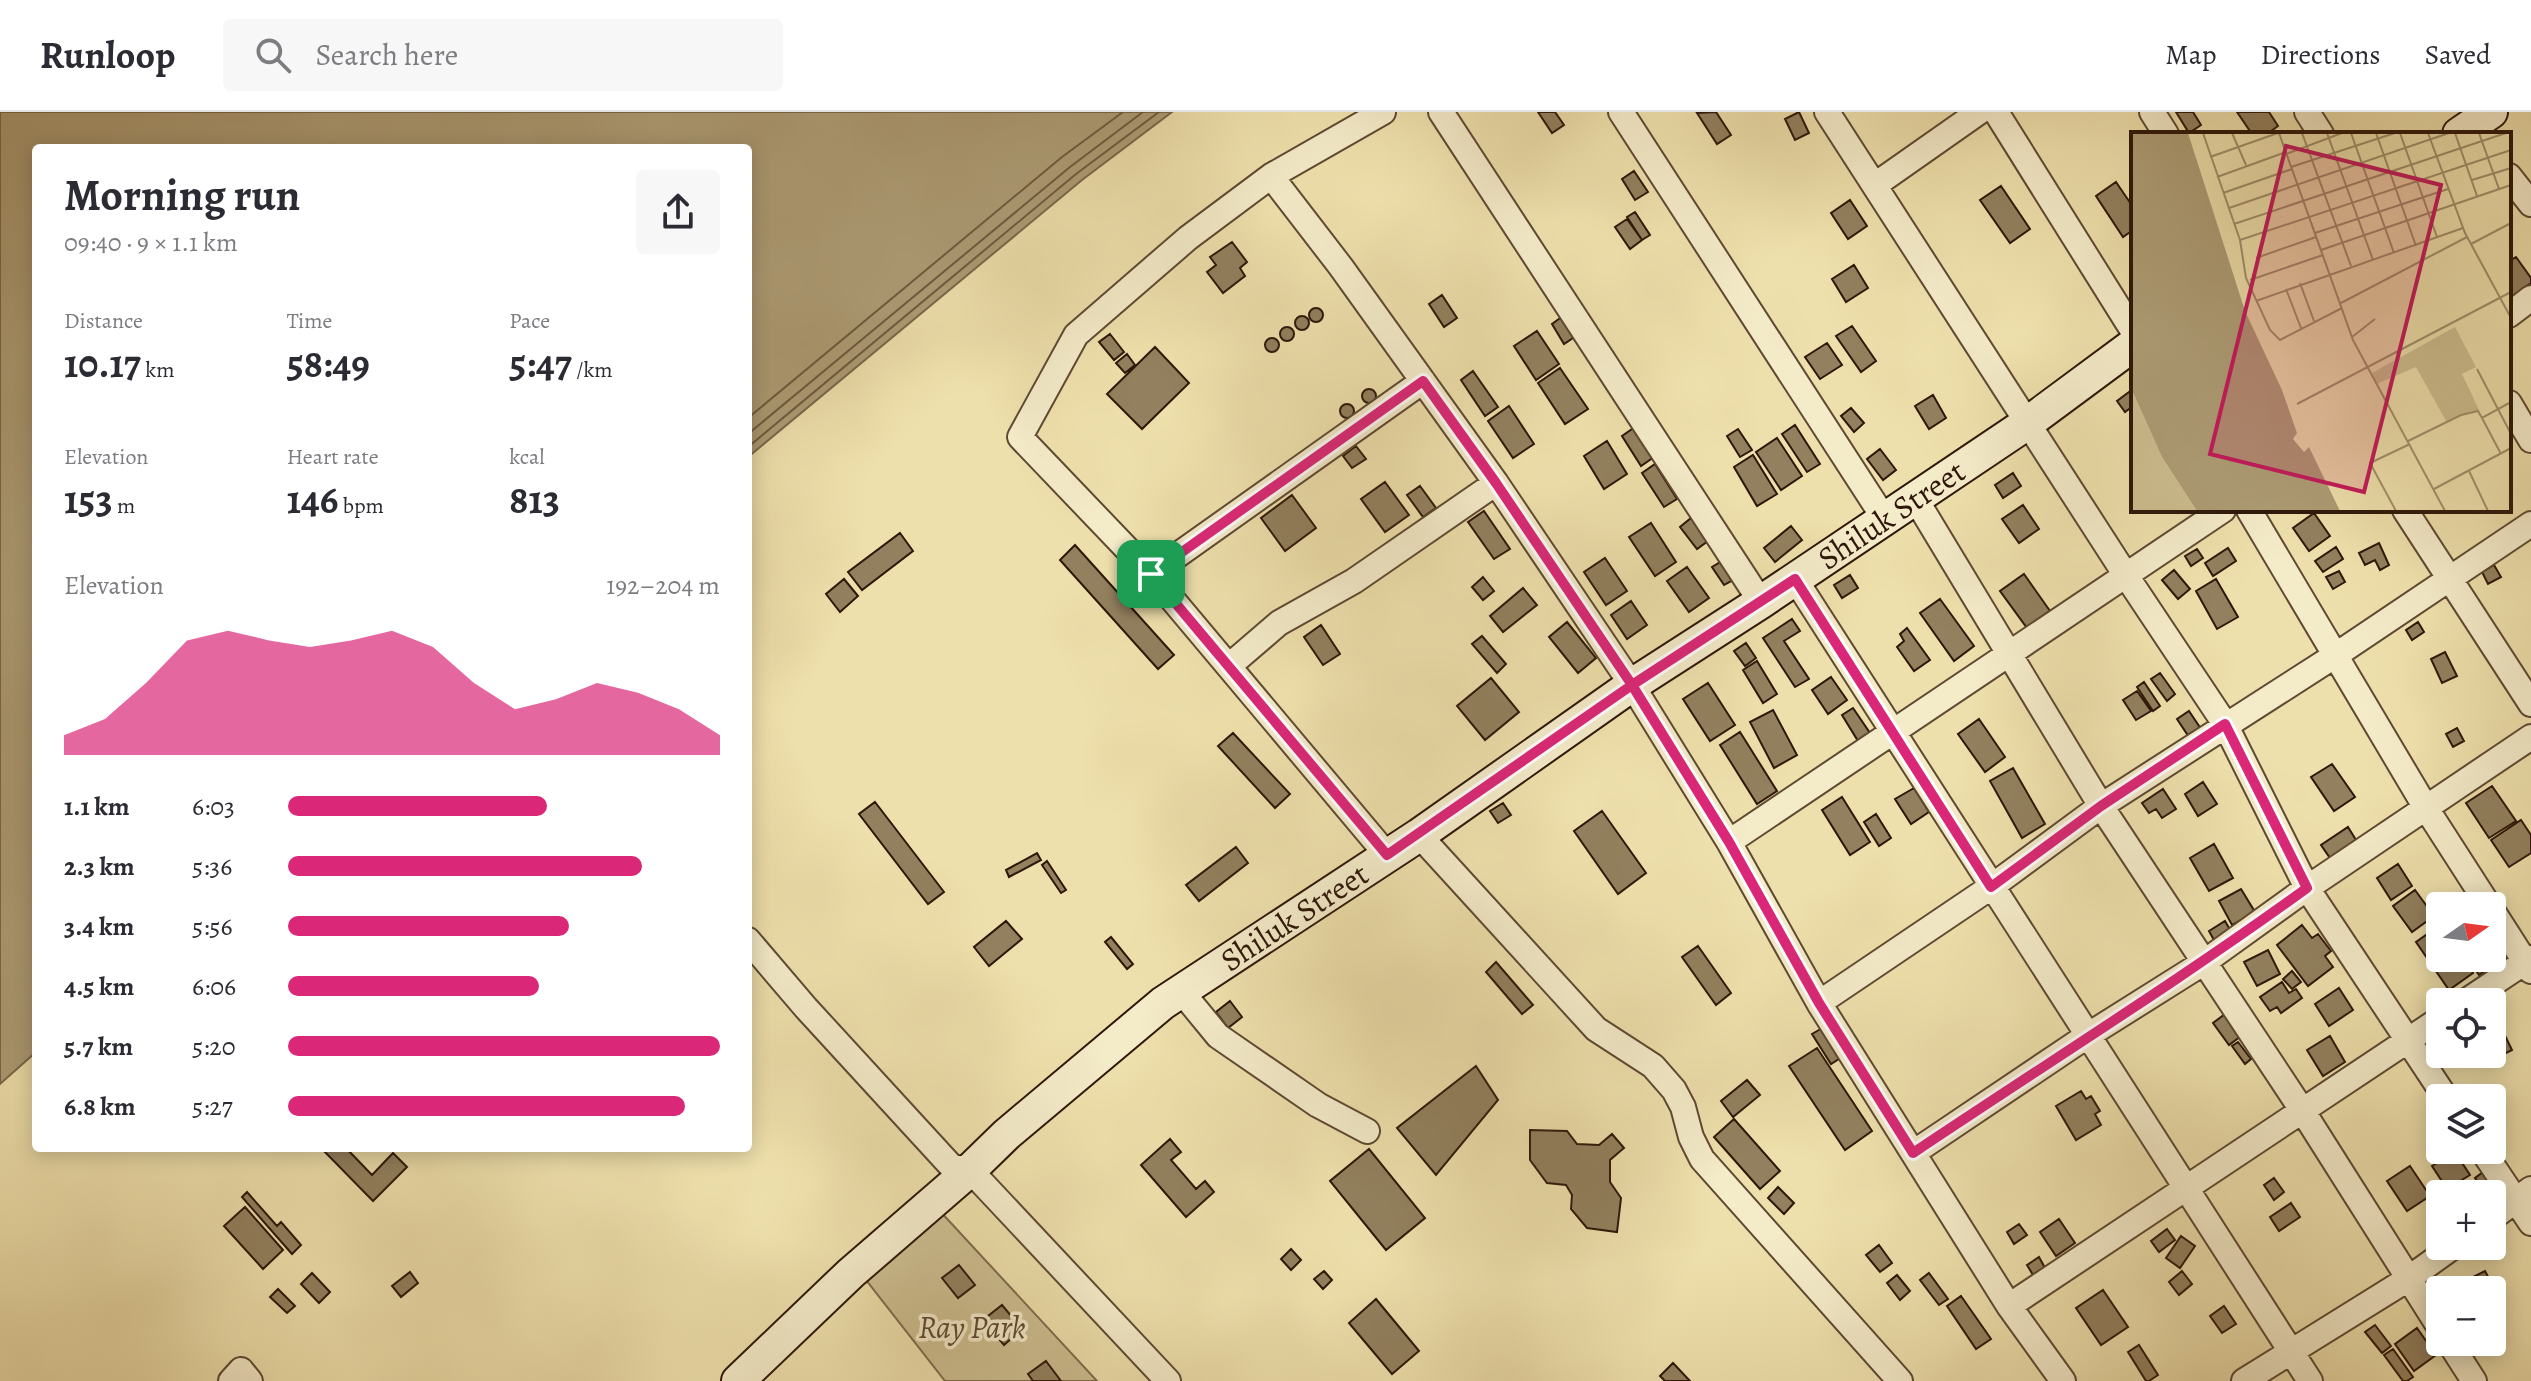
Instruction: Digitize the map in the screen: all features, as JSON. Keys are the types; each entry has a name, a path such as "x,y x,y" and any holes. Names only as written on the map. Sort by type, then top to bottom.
{"street":[{"path":"1383,112 1271,176 1188,238 1076,335 1020,437 1151,574 1387,855"},
{"path":"1441,112 1761,602"},
{"path":"1621,112 1884,518"},
{"path":"1827,112 2225,724 2307,888 2436,1084"},
{"path":"1875,185 1979,112"},
{"path":"1996,112 2131,328"},
{"path":"2152,112 2165,132"},
{"path":"2307,112 2320,132"},
{"path":"1271,176 1496,483 1632,685 1729,842 1819,1003 2009,1306 2063,1381"},
{"path":"2511,179 2531,204"},
{"path":"2511,313 2531,298"},
{"name":"Shiluk Street","path":"738,1381 851,1273 1007,1134 1163,1003 1419,835 1632,685 2029,422 2131,346"},
{"path":"1151,574 1423,381"},
{"path":"2511,406 2531,440"},
{"path":"1229,666 1279,623 1354,581 1496,483"},
{"path":"1915,498 2101,806 2302,1110 2426,1307"},
{"path":"1729,842 2220,512"},
{"path":"2250,512 2426,808 2481,892"},
{"path":"2406,512 2531,704"},
{"path":"1819,1003 1991,887 2101,806 2336,655 2531,524"},
{"path":"1795,579 2310,1381"},
{"path":"1913,1153 2087,1036 2203,963 2307,888 2531,737"},
{"path":"1419,835 1596,1029 1653,1066 1674,1090 1683,1107 1691,1137 1702,1159 1900,1381"},
{"path":"2488,988 2529,963 2506,930"},
{"path":"752,945 951,1166 970,1170 1168,1381"},
{"path":"1181,991 1218,1036 1318,1105 1367,1131"},
{"path":"2009,1306 2426,1028"},
{"path":"2495,1164 2524,1194 2531,1223"},
{"path":"2506,1208 2524,1194"},
{"path":"2244,1381 2434,1260"},
{"path":"2458,1356 2474,1381"},
{"path":"231,1381 241,1370 250,1381"}],"green space":[{"name":"Ray Park","path":"938,1209 1097,1381 945,1381 863,1276"}],"water":[{"path":"0,112 1172,112 1082,180 752,454 752,144 32,144 32,1056 0,1084"}],"building":[{"path":"1538,112 1555,112 1564,125 1552,133"},
{"path":"1716,112 1731,135 1717,144 1697,113"},
{"path":"1799,112 1809,133 1795,140 1785,119"},
{"path":"2176,112 2193,112 2201,125 2188,132"},
{"path":"2237,112 2269,112 2278,126 2270,132 2251,132"},
{"path":"1634,171 1648,192 1635,200 1622,179"},
{"path":"2116,182 2131,204 2131,231 2123,237 2096,196"},
{"path":"2001,186 2030,229 2010,243 1980,200"},
{"path":"1850,200 1867,226 1848,239 1831,213"},
{"path":"1635,212 1650,235 1642,240 1627,217"},
{"path":"1627,219 1642,240 1630,249 1615,227"},
{"path":"1232,242 1247,262 1240,268 1245,276 1223,293 1207,272 1216,265 1210,257"},
{"path":"2516,257 2531,278 2531,283 2511,298 2511,260"},
{"path":"1854,265 1868,288 1846,302 1832,279"},
{"path":"1442,295 1457,318 1444,327 1429,304"},
{"path":"1316,308 1323,315 1316,322 1309,315"},
{"path":"1302,316 1309,323 1302,330 1295,323"},
{"path":"1563,316 1576,336 1564,344 1552,324"},
{"path":"1852,326 1876,361 1861,372 1836,336"},
{"path":"1287,327 1294,334 1287,341 1280,334"},
{"path":"1537,331 1559,364 1536,380 1514,346"},
{"path":"1110,334 1124,352 1114,360 1099,342"},
{"path":"1272,338 1279,345 1272,352 1265,345"},
{"path":"1827,343 1842,365 1820,379 1805,357"},
{"path":"1155,347 1189,383 1142,429 1107,394"},
{"path":"1127,354 1135,365 1125,373 1116,363"},
{"path":"1560,368 1588,409 1565,424 1538,383"},
{"path":"1473,371 1498,407 1485,416 1461,380"},
{"path":"1369,389 1376,396 1369,403 1362,396"},
{"path":"2131,390 2131,408 2125,412 2117,401"},
{"path":"1933,395 1946,418 1929,429 1915,406"},
{"path":"1347,404 1354,411 1347,418 1340,411"},
{"path":"1509,406 1534,444 1513,458 1488,421"},
{"path":"1851,408 1864,423 1854,432 1841,416"},
{"path":"1795,425 1820,464 1807,472 1782,434"},
{"path":"1635,427 1654,457 1641,466 1622,436"},
{"path":"1738,429 1752,450 1740,457 1727,436"},
{"path":"1777,438 1802,476 1781,490 1756,452"},
{"path":"1607,441 1627,474 1604,489 1584,456"},
{"path":"1356,446 1366,459 1352,468 1343,456"},
{"path":"1880,449 1896,470 1883,480 1867,459"},
{"path":"1753,455 1777,494 1757,506 1734,467"},
{"path":"1655,464 1677,499 1664,507 1642,473"},
{"path":"2013,473 2021,486 2003,498 1995,485"},
{"path":"1385,482 1409,515 1385,532 1361,499"},
{"path":"1420,486 1436,508 1423,517 1407,495"},
{"path":"1292,495 1316,528 1285,551 1261,518"},
{"path":"2023,505 2039,529 2019,543 2002,519"},
{"path":"1484,511 1510,549 1494,559 1468,522"},
{"path":"2314,513 2330,536 2309,551 2293,528"},
{"path":"1691,518 1708,541 1697,549 1680,527"},
{"path":"1651,523 1676,562 1655,576 1629,537"},
{"path":"1791,526 1802,540 1775,562 1764,548"},
{"path":"900,533 913,551 862,590 848,572"},
{"path":"2379,543 2389,565 2380,570 2375,560 2365,565 2359,553"},
{"path":"1075,545 1174,655 1158,669 1060,560"},
{"path":"2336,547 2343,559 2323,572 2315,561"},
{"path":"2228,548 2236,561 2213,576 2205,563"},
{"path":"2197,549 2203,558 2191,566 2185,556"},
{"path":"1605,558 1627,591 1606,605 1584,572"},
{"path":"1722,561 1733,580 1724,585 1712,567"},
{"path":"2494,565 2501,577 2488,584 2482,572"},
{"path":"1687,567 1709,598 1689,612 1667,581"},
{"path":"2174,570 2190,589 2178,599 2162,580"},
{"path":"2339,571 2345,582 2333,589 2326,577"},
{"path":"2024,574 2050,611 2027,628 2000,591"},
{"path":"1850,575 1858,588 1842,598 1834,585"},
{"path":"1483,577 1494,591 1483,600 1472,587"},
{"path":"844,579 858,596 840,612 826,594"},
{"path":"2216,579 2238,617 2217,629 2196,591"},
{"path":"1523,588 1537,605 1503,632 1490,616"},
{"path":"1940,599 1974,646 1954,661 1920,613"},
{"path":"1631,601 1647,625 1627,639 1611,615"},
{"path":"1792,619 1800,631 1784,641 1809,679 1795,687 1763,638"},
{"path":"1567,622 1596,658 1578,673 1549,637"},
{"path":"2418,622 2424,632 2412,640 2406,630"},
{"path":"1321,625 1340,654 1323,665 1304,637"},
{"path":"1907,628 1930,660 1914,671 1897,647 1904,641 1900,634"},
{"path":"1482,636 1506,664 1497,673 1472,644"},
{"path":"1746,643 1756,658 1745,666 1734,651"},
{"path":"2445,652 2457,676 2442,683 2431,659"},
{"path":"1757,661 1777,694 1763,703 1743,670"},
{"path":"2160,673 2175,694 2167,701 2151,679"},
{"path":"1831,677 1847,700 1828,714 1812,690"},
{"path":"1491,678 1519,712 1485,740 1457,706"},
{"path":"2144,682 2160,706 2153,711 2137,687"},
{"path":"1708,683 1735,725 1710,741 1683,699"},
{"path":"2137,691 2151,711 2136,720 2123,700"},
{"path":"1853,708 1870,733 1858,741 1842,715"},
{"path":"1773,710 1797,755 1774,768 1750,722"},
{"path":"2189,711 2201,729 2189,737 2177,719"},
{"path":"1979,719 2005,757 1985,772 1958,734"},
{"path":"2457,728 2464,741 2453,747 2446,734"},
{"path":"1740,732 1777,791 1757,804 1720,745"},
{"path":"1233,733 1290,794 1275,808 1218,746"},
{"path":"2332,764 2355,797 2334,811 2311,777"},
{"path":"2013,768 2045,824 2022,838 1990,781"},
{"path":"2203,782 2217,804 2198,816 2185,794"},
{"path":"2492,786 2516,821 2489,838 2466,803"},
{"path":"1914,788 1929,812 1911,824 1895,799"},
{"path":"2163,789 2176,809 2162,818 2156,809 2149,813 2142,803"},
{"path":"1842,797 1870,842 1850,855 1822,810"},
{"path":"875,802 944,892 928,904 859,814"},
{"path":"1503,803 1511,815 1498,823 1490,811"},
{"path":"1602,811 1646,873 1618,894 1574,831"},
{"path":"1876,814 1891,838 1879,846 1864,822"},
{"path":"2521,820 2531,835 2531,853 2509,867 2491,840"},
{"path":"2348,827 2356,840 2330,858 2321,845"},
{"path":"2214,844 2233,878 2209,891 2190,858"},
{"path":"1236,847 1248,863 1199,901 1186,885"},
{"path":"1037,853 1041,860 1009,877 1006,870"},
{"path":"1047,861 1066,890 1061,893 1042,865"},
{"path":"2398,864 2412,886 2391,900 2377,878"},
{"path":"2241,889 2255,912 2232,925 2219,901"},
{"path":"2415,890 2426,905 2426,922 2412,932 2393,906"},
{"path":"1006,921 1022,939 989,966 974,947"},
{"path":"2225,921 2232,933 2215,942 2209,931"},
{"path":"2302,925 2312,938 2318,934 2331,951 2325,956 2333,967 2308,986 2277,945"},
{"path":"2426,935 2426,957 2416,942"},
{"path":"1111,937 1133,964 1127,969 1105,942"},
{"path":"1698,946 1731,993 1716,1005 1682,957"},
{"path":"2268,950 2280,974 2257,986 2244,962"},
{"path":"1496,962 1533,1005 1522,1014 1486,972"},
{"path":"2292,971 2301,982 2292,989 2283,979"},
{"path":"2437,972 2473,973 2452,988 2448,988"},
{"path":"2282,982 2289,993 2296,989 2302,998 2281,1013 2277,1007 2270,1011 2260,997"},
{"path":"2339,988 2353,1010 2329,1026 2315,1004"},
{"path":"1230,1001 1242,1017 1228,1028 1216,1012"},
{"path":"2229,1011 2245,1033 2229,1045 2213,1023"},
{"path":"1824,1027 1842,1057 1831,1064 1812,1034"},
{"path":"2330,1036 2345,1062 2323,1076 2307,1050"},
{"path":"2506,1038 2512,1050 2506,1053"},
{"path":"2238,1042 2251,1059 2245,1064 2232,1046"},
{"path":"1817,1048 1872,1131 1845,1150 1789,1066"},
{"path":"1476,1066 1498,1100 1436,1175 1397,1128"},
{"path":"1747,1080 1760,1095 1733,1117 1721,1101"},
{"path":"2081,1091 2086,1099 2091,1096 2100,1111 2095,1114 2101,1125 2076,1140 2056,1106"},
{"path":"1734,1119 1780,1171 1760,1189 1714,1137"},
{"path":"1530,1130 1567,1131 1577,1144 1599,1145 1612,1134 1624,1148 1610,1160 1610,1182 1621,1198 1617,1232 1587,1228 1571,1209 1572,1195 1566,1185 1547,1183 1530,1160"},
{"path":"1170,1139 1181,1152 1171,1160 1196,1189 1205,1181 1214,1192 1186,1217 1141,1165"},
{"path":"1369,1149 1425,1218 1386,1250 1330,1181"},
{"path":"325,1152 350,1152 372,1175 393,1153 407,1167 373,1201"},
{"path":"2463,1164 2470,1175 2462,1180 2441,1180 2432,1166"},
{"path":"2410,1166 2426,1190 2426,1199 2407,1211 2387,1181"},
{"path":"2487,1169 2495,1180 2476,1180 2475,1178"},
{"path":"2274,1178 2284,1192 2274,1200 2264,1185"},
{"path":"1778,1187 1794,1203 1784,1214 1768,1198"},
{"path":"247,1192 277,1226 281,1222 301,1245 292,1254 242,1197"},
{"path":"2291,1203 2300,1217 2279,1231 2270,1217"},
{"path":"245,1207 283,1250 263,1269 224,1226"},
{"path":"2059,1219 2075,1243 2056,1256 2040,1232"},
{"path":"2019,1224 2027,1235 2014,1244 2007,1232"},
{"path":"2167,1229 2175,1240 2159,1252 2151,1241"},
{"path":"2181,1236 2195,1246 2180,1268 2166,1258"},
{"path":"1879,1245 1892,1263 1880,1272 1866,1255"},
{"path":"1291,1249 1301,1260 1291,1270 1281,1259"},
{"path":"2039,1257 2045,1268 2033,1275 2027,1265"},
{"path":"959,1265 975,1285 958,1298 942,1278"},
{"path":"1324,1271 1332,1280 1323,1289 1314,1279"},
{"path":"2182,1271 2192,1284 2179,1295 2169,1282"},
{"path":"410,1272 418,1283 401,1297 392,1286"},
{"path":"312,1273 330,1292 319,1303 301,1284"},
{"path":"1929,1273 1948,1299 1939,1305 1920,1280"},
{"path":"1897,1275 1910,1291 1900,1300 1887,1283"},
{"path":"278,1289 295,1306 287,1313 270,1297"},
{"path":"2103,1290 2128,1327 2101,1345 2076,1308"},
{"path":"1961,1296 1991,1339 1976,1349 1947,1306"},
{"path":"1376,1299 1419,1351 1392,1374 1349,1323"},
{"path":"1002,1305 1022,1329 1004,1345 983,1320"},
{"path":"2224,1306 2236,1324 2222,1333 2210,1316"},
{"path":"2375,1325 2391,1346 2382,1353 2365,1332"},
{"path":"2417,1328 2426,1341 2426,1356 2435,1356 2414,1371 2395,1344"},
{"path":"2139,1345 2158,1375 2149,1381 2146,1381 2128,1352"},
{"path":"2393,1349 2413,1377 2407,1381 2403,1381 2384,1355"},
{"path":"1046,1361 1061,1381 1033,1381 1028,1374"},
{"path":"1673,1363 1690,1381 1665,1381 1660,1376"}],"route":[{"path":"1151,574 1387,855 1632,685 1729,842 1819,1003 1913,1153 2087,1036 2203,963 2307,888 2225,724 2101,806 1991,887 1795,579 1632,685 1423,381 1151,574"}]}
